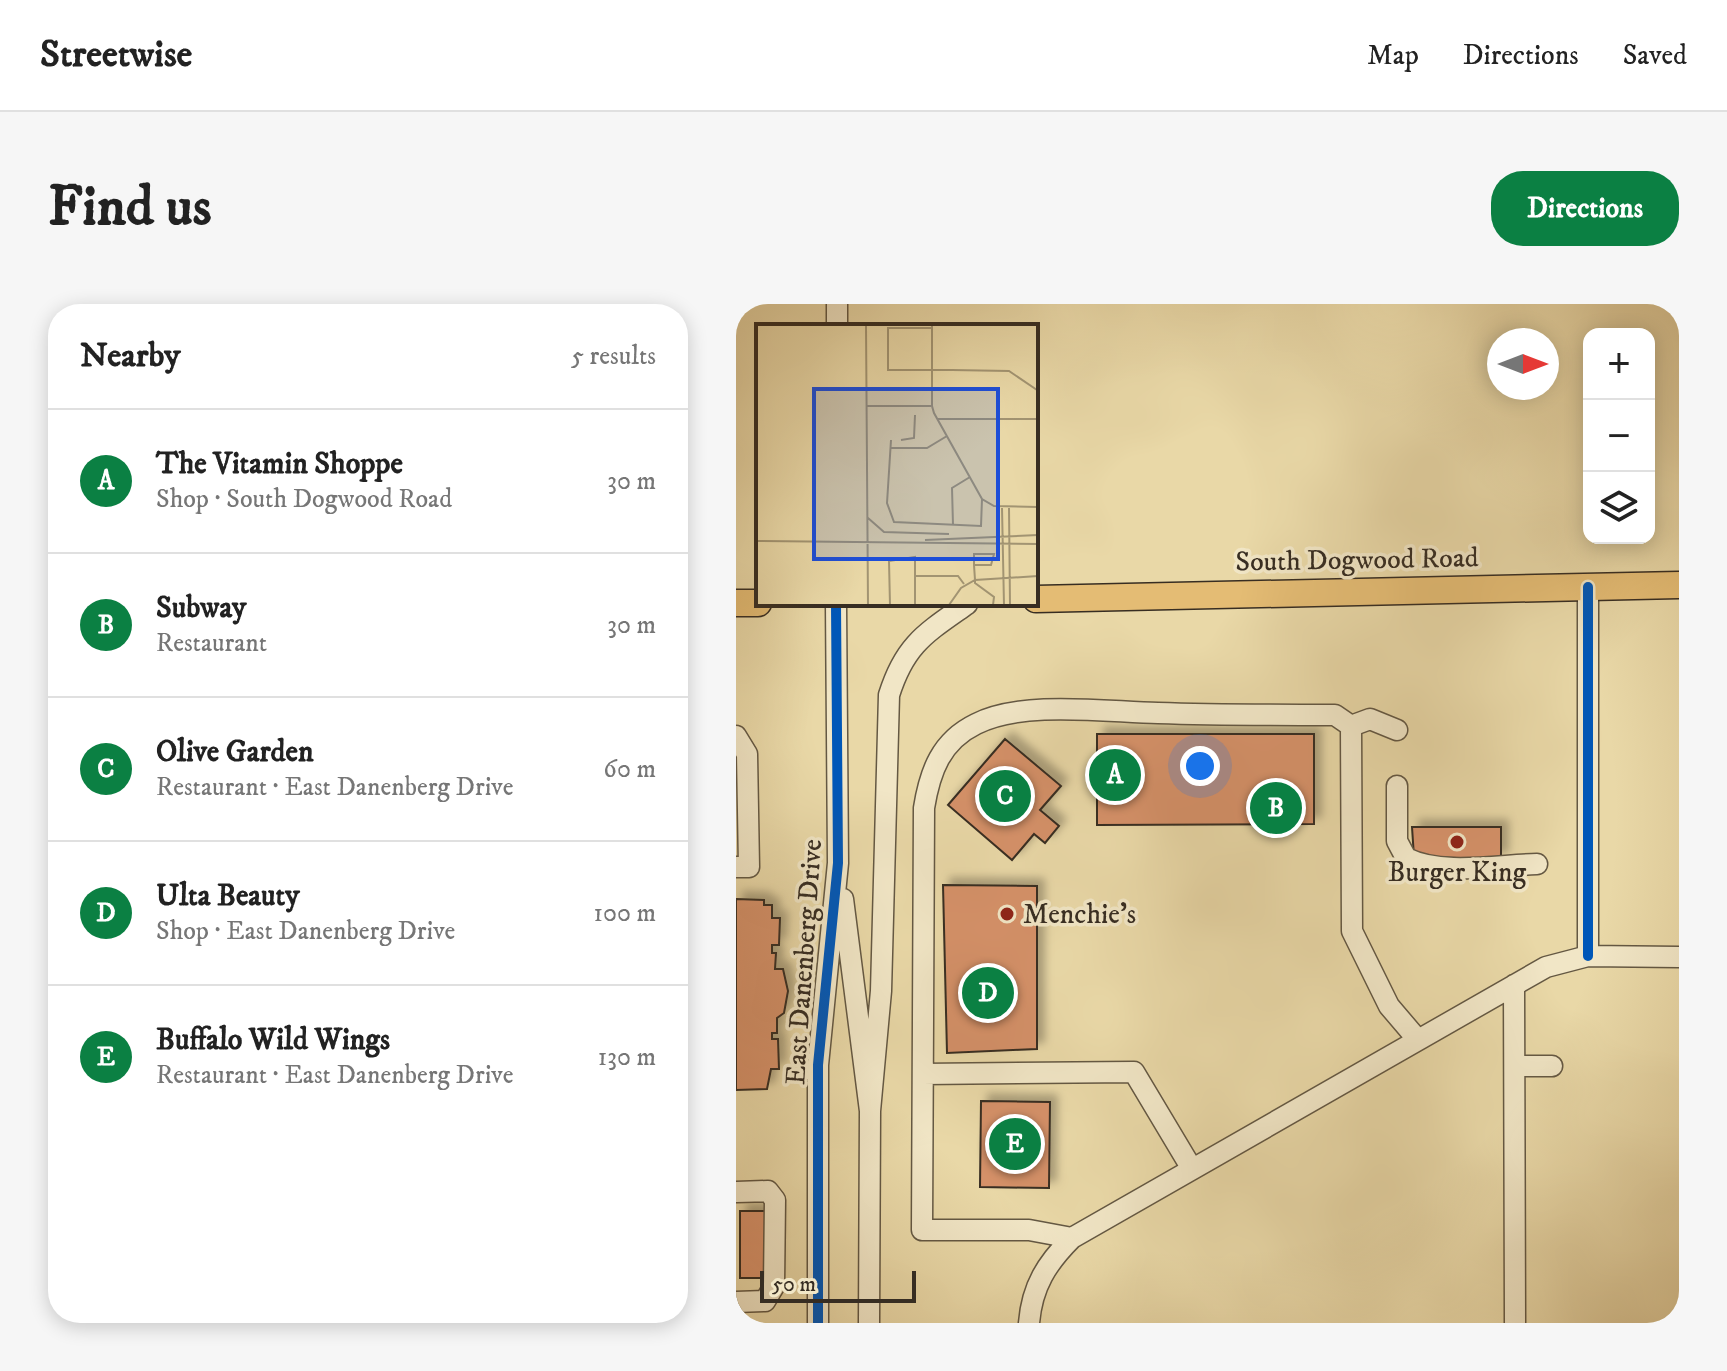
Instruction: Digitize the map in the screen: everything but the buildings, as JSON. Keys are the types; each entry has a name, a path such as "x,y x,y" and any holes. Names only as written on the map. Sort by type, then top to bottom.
{"main road":[{"name":"South Dogwood Road","path":"1038,599 1679,585"}],"street":[{"path":"1588,587 1588,956"},
{"name":"East Danenberg Drive","path":"818,1323 818,1065 838,863 836,606"},
{"path":"870,1111 881,991 889,695 897,669 917,639 964,606"},
{"path":"1072,1238 1029,1230 922,1230 924,808 929,780 943,748 975,724 1000,715 1048,711 1335,715 1351,726"},
{"path":"1351,726 1370,719 1397,730"},
{"path":"1351,726 1352,931 1389,1006 1418,1040"},
{"path":"736,736 747,754 749,867 736,867"},
{"path":"1397,786 1397,841 1406,858 1426,865 1537,864"},
{"name":"East Danenberg Drive","path":"838,863 870,1111 869,1323"},
{"path":"1029,1323 1031,1303 1045,1265 1072,1238 1514,985 1546,967 1588,956 1679,957"},
{"path":"1514,985 1515,1323"},
{"path":"1515,1066 1552,1066"},
{"path":"923,1074 1134,1072 1192,1169"},
{"path":"736,1192 768,1191 775,1200 774,1286 765,1301 736,1302"}],"cycle path":[{"path":"1588,587 1588,956"},
{"path":"818,1323 818,1065 838,863 836,606"}],"place":[{"name":"The Vitamin Shoppe","path":"1115,775"},
{"name":"Olive Garden","path":"1005,796"},
{"name":"Subway","path":"1276,808"},
{"name":"Burger King","path":"1457,842"},
{"name":"Menchie's","path":"1007,914"},
{"name":"Ulta Beauty","path":"988,993"},
{"name":"Buffalo Wild Wings","path":"1015,1144"}]}
